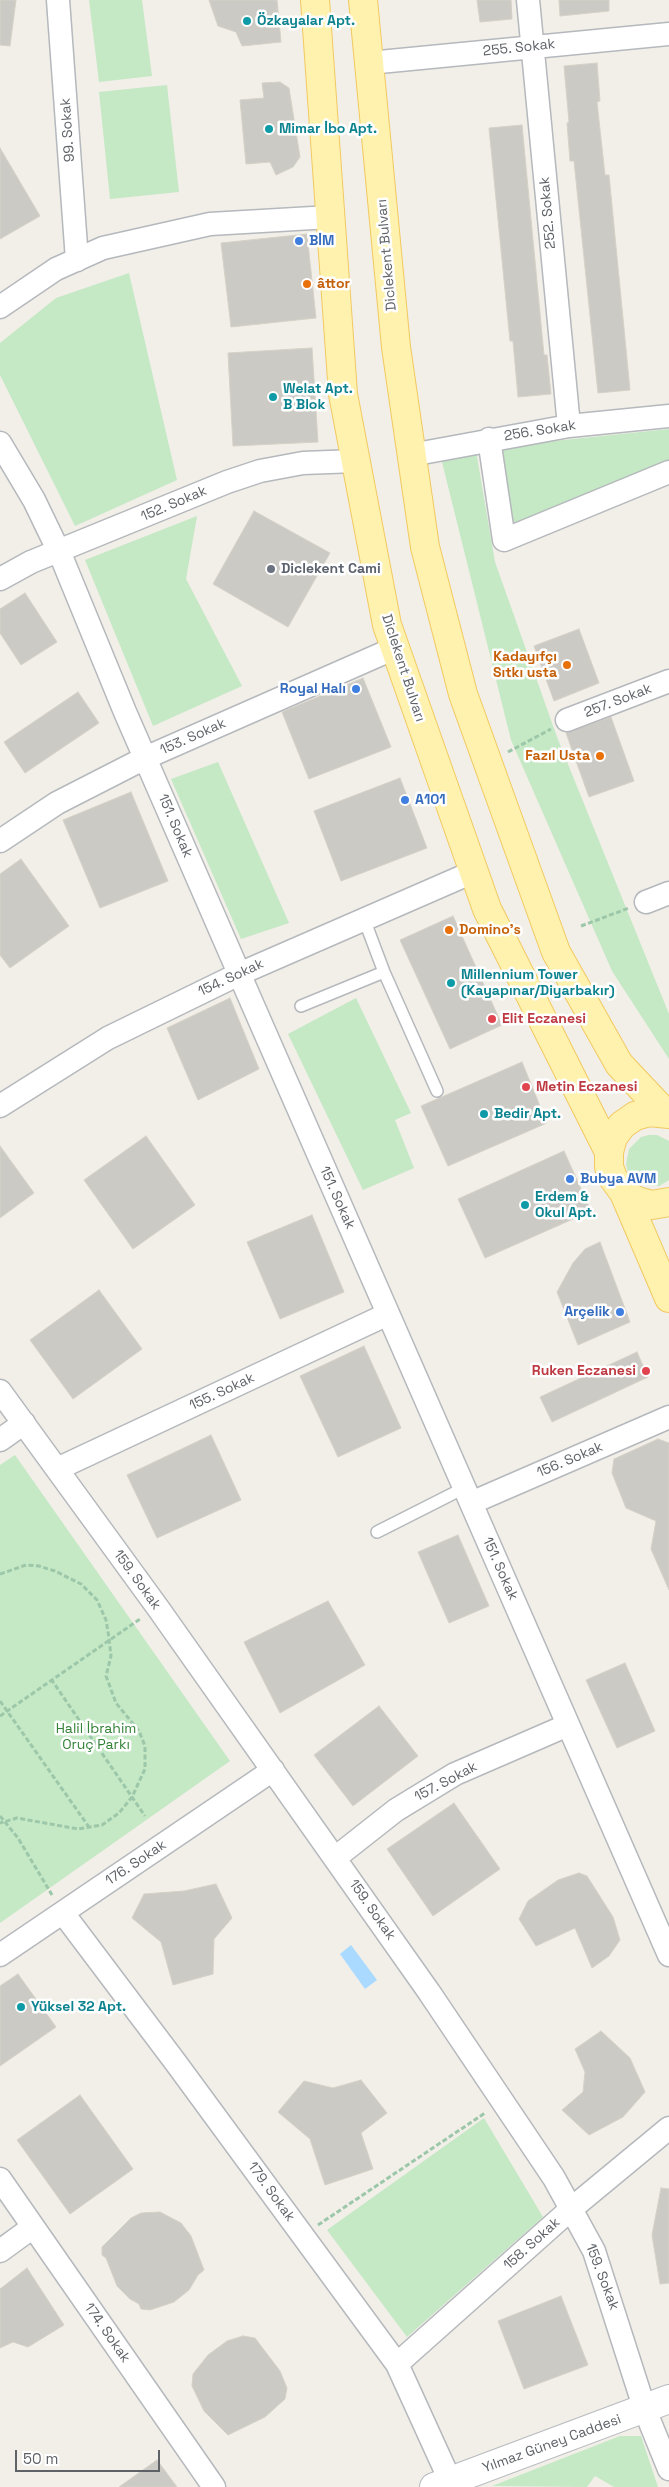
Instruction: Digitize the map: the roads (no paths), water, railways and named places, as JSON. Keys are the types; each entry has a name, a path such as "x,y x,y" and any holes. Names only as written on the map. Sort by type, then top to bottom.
{"main road":[{"name":"Diclekent Bulvarı","path":"315,0 343,394 387,625 486,909 609,1152"},
{"name":"Diclekent Bulvarı","path":"363,0 396,347 425,547 463,694 556,952 619,1064 668,1113"},
{"path":"668,1113 649,1112 634,1116 622,1125 613,1137 609,1152 609,1167 613,1178 624,1193 669,1298"},
{"path":"624,1193 637,1201 652,1205 669,1202"}],"street":[{"name":"99. Sokak","path":"58,0 77,260"},
{"name":"252. Sokak","path":"528,0 569,426"},
{"name":"255. Sokak","path":"369,64 532,46 669,34"},
{"path":"0,307 56,270 103,248 210,224 330,217"},
{"name":"256. Sokak","path":"412,455 489,439 569,426 669,416"},
{"path":"489,439 504,540 669,472"},
{"name":"151. Sokak","path":"0,443 34,500 59,552 145,758 669,1955"},
{"name":"152. Sokak","path":"0,579 31,562 227,482 260,471 303,463 356,461"},
{"name":"153. Sokak","path":"0,841 57,803 145,758 395,648"},
{"name":"257. Sokak","path":"567,720 669,681"},
{"name":"154. Sokak","path":"0,1106 108,1038 239,974 473,872"},
{"path":"646,902 669,893"},
{"name":"155. Sokak","path":"57,1469 388,1314"},
{"name":"159. Sokak","path":"0,1391 158,1608 335,1858 429,1992 554,2178 594,2251 657,2404 669,2469"},
{"name":"156. Sokak","path":"468,1496 669,1418"},
{"path":"0,1440 24,1423"},
{"name":"157. Sokak","path":"335,1858 396,1810 454,1774 568,1725"},
{"name":"176. Sokak","path":"0,1955 272,1770"},
{"name":"179. Sokak","path":"63,1913 397,2364 446,2485"},
{"name":"158. Sokak","path":"397,2364 571,2209 669,2128"},
{"name":"174. Sokak","path":"0,2179 214,2487"},
{"path":"0,2251 33,2227"},
{"name":"Yılmaz Güney Caddesi","path":"446,2485 657,2404"}],"lane":[{"path":"364,920 384,972 437,1091"},
{"path":"301,1006 384,972"},
{"path":"377,1532 468,1496"}],"water":[{"path":"351,1945 377,1980 365,1989 340,1954"}],"place":[{"name":"Özkayalar Apt.","path":"247,21"},
{"name":"Mimar İbo Apt.","path":"269,129"},
{"name":"BİM","path":"299,241"},
{"name":"âttor","path":"307,284"},
{"name":"Welat Apt. B Blok","path":"273,397"},
{"name":"Diclekent Cami","path":"271,569"},
{"name":"Kadayıfçı Sıtkı usta","path":"567,665"},
{"name":"Royal Halı","path":"356,689"},
{"name":"Fazıl Usta","path":"600,756"},
{"name":"A101","path":"405,800"},
{"name":"Domino's","path":"449,930"},
{"name":"Millennium Tower (Kayapınar/Diyarbakır)","path":"451,983"},
{"name":"Elit Eczanesi","path":"492,1019"},
{"name":"Metin Eczanesi","path":"526,1087"},
{"name":"Bedir Apt.","path":"484,1114"},
{"name":"Bubya AVM","path":"570,1179"},
{"name":"Erdem & Okul Apt.","path":"525,1205"},
{"name":"Arçelik","path":"620,1312"},
{"name":"Ruken Eczanesi","path":"646,1371"},
{"name":"Yüksel 32 Apt.","path":"21,2007"}],"park label":[{"name":"Halil İbrahim Oruç Parkı","path":"96,1738"}]}
